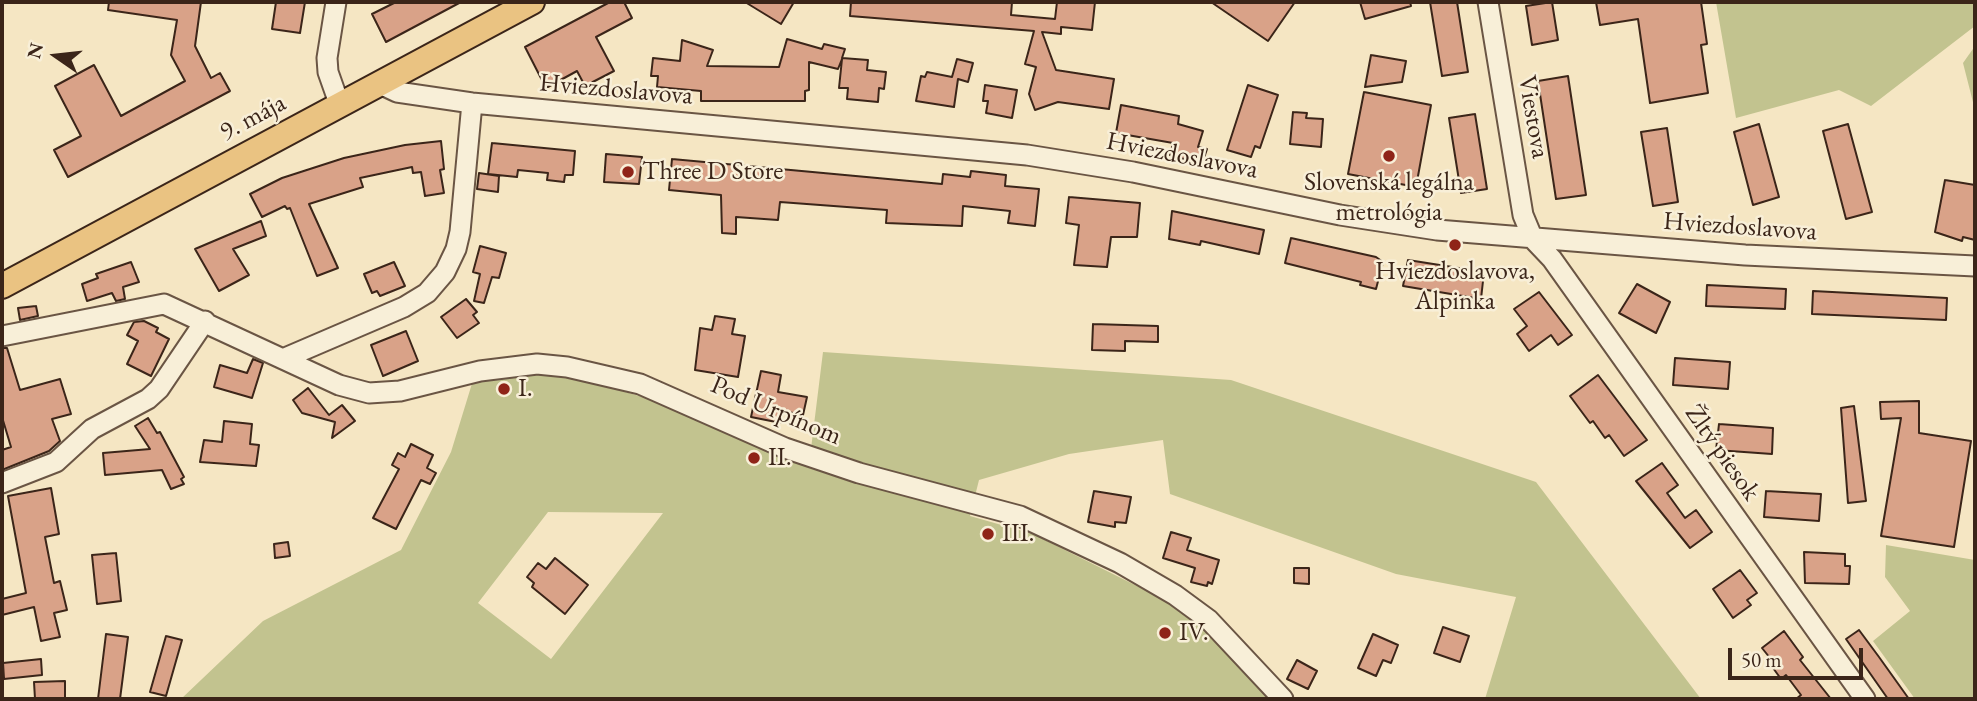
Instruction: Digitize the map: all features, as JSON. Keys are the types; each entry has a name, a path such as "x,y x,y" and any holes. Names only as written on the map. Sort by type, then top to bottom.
{"main road":[{"name":"9. mája","path":"2,286 532,2"}],"street":[{"path":"335,2 327,58 328,72 340,106"},
{"name":"Viestova","path":"1488,2 1523,215 1533,239"},
{"name":"Hviezdoslavova","path":"380,83 397,92 472,103 1027,155 1156,176 1340,215 1437,230 1745,255 1975,265"},
{"path":"285,358 404,307 427,293 445,272 460,232 472,103"},
{"name":"Žltý piesok","path":"1533,239 1552,259 1865,699"},
{"name":"Pod Urpínom","path":"2,336 153,304 174,306 340,385 369,393 400,391 480,371 537,364 579,370 653,388 785,448 859,473 1020,516 1120,563 1175,595 1209,621 1283,699"},
{"path":"2,483 56,462 92,429 148,399 159,389 205,321"}],"green space":[{"path":"1716,2 1975,2 1975,26 1871,106 1839,90 1736,118"},
{"path":"1975,46 1975,110 1963,63"},
{"path":"823,352 1231,380 1536,482 1701,699 1485,699 1516,597 1396,574 1170,494 1163,440 1069,454 979,480 970,516 1033,534 1163,599 1204,627 1271,699 181,699 263,621 401,550 451,452 474,377 519,372 577,378 653,400 809,465","holes":["548,512 663,513 551,659 478,603"]},
{"path":"1886,545 1975,560 1975,699 1915,699 1873,641 1910,611 1885,577"}],"building":[{"path":"109,2 201,2 195,46 211,78 220,73 230,91 68,177 54,150 81,136 55,86 94,65 121,116 185,81 171,55 177,20 108,10"},
{"path":"276,2 305,2 300,33 272,29"},
{"path":"396,2 461,2 386,42 372,14"},
{"path":"610,2 624,2 632,18 596,37 614,71 585,86 577,71 546,88 525,47"},
{"path":"745,2 794,2 781,24"},
{"path":"851,2 1012,2 1011,15 1055,19 1057,2 1095,2 1092,30 1061,27 1061,34 1042,32 1056,70 1114,79 1109,109 1058,102 1035,110 1029,94 1036,67 1025,64 1034,31 850,16"},
{"path":"1211,2 1295,2 1268,41"},
{"path":"1360,2 1410,2 1411,6 1365,19"},
{"path":"1430,2 1457,2 1468,72 1442,76"},
{"path":"1552,2 1558,40 1532,45 1526,6"},
{"path":"1596,2 1701,2 1707,44 1701,45 1708,93 1650,103 1638,19 1600,25"},
{"path":"787,39 822,49 824,44 845,49 842,58 868,60 867,70 886,72 884,89 879,88 878,102 847,99 848,88 839,88 842,59 838,69 809,62 809,90 805,91 805,101 701,101 701,91 657,87 658,76 651,76 653,58 680,61 682,40 713,50 707,66 779,67"},
{"path":"1371,55 1406,61 1402,82 1365,87"},
{"path":"957,59 973,63 968,82 958,79 954,107 916,101 921,76 925,77 927,72 952,77"},
{"path":"1568,76 1586,195 1556,199 1538,81"},
{"path":"985,85 1017,90 1012,118 986,113 988,101 983,101"},
{"path":"1248,85 1278,95 1260,148 1255,146 1251,157 1227,150"},
{"path":"1364,92 1431,105 1416,187 1348,174"},
{"path":"1121,105 1179,116 1178,124 1203,131 1198,147 1207,149 1202,164 1170,155 1173,143 1116,133"},
{"path":"1293,112 1307,113 1306,118 1323,119 1321,147 1290,144"},
{"path":"1475,114 1487,189 1461,193 1449,118"},
{"path":"1759,124 1779,197 1753,205 1734,132"},
{"path":"1848,124 1872,212 1846,219 1823,131"},
{"path":"1667,128 1678,202 1653,206 1641,132"},
{"path":"441,141 444,169 440,170 444,193 425,196 421,172 413,173 412,167 360,178 363,187 309,204 338,268 317,276 290,208 285,206 262,217 250,194 282,178 344,158 405,145"},
{"path":"492,143 575,151 573,175 565,175 564,182 547,180 548,173 518,170 517,177 488,174"},
{"path":"606,154 642,157 639,184 604,182"},
{"path":"672,159 942,184 943,174 970,177 971,171 1006,175 1005,186 1039,189 1035,226 1008,223 1010,211 963,206 962,226 886,223 887,210 780,202 778,220 736,217 736,234 722,233 721,195 669,190"},
{"path":"479,173 499,176 498,192 477,189"},
{"path":"1945,180 1975,185 1975,240 1963,237 1962,241 1935,232"},
{"path":"1069,197 1140,203 1137,237 1111,237 1107,267 1074,265 1079,225 1066,223"},
{"path":"1172,211 1264,230 1259,254 1201,241 1200,245 1169,239"},
{"path":"261,221 266,236 233,249 249,275 219,291 195,249"},
{"path":"1291,238 1376,257 1383,262 1376,289 1360,285 1361,282 1285,263"},
{"path":"480,246 506,253 499,278 492,277 484,303 474,301 480,274 473,272"},
{"path":"1408,260 1484,272 1481,299 1403,286"},
{"path":"131,262 139,282 123,287 125,299 116,301 112,293 87,301 82,284 98,278 96,274"},
{"path":"394,262 405,286 380,296 377,291 372,293 364,274"},
{"path":"1637,284 1670,302 1656,333 1619,313"},
{"path":"1707,285 1786,289 1785,309 1706,306"},
{"path":"1813,291 1947,298 1946,320 1812,314"},
{"path":"1539,292 1572,335 1558,345 1551,335 1529,351 1517,334 1527,326 1514,309"},
{"path":"466,299 477,312 473,315 479,323 457,338 441,317"},
{"path":"36,306 38,316 20,320 18,308"},
{"path":"715,316 735,319 732,334 745,336 738,377 695,370 700,328 712,330"},
{"path":"144,321 158,328 156,332 169,339 151,376 127,364 138,341 127,335 134,322"},
{"path":"1093,324 1158,326 1158,342 1125,341 1125,351 1092,350"},
{"path":"406,331 418,361 383,376 371,345"},
{"path":"2,348 7,348 20,390 60,379 71,414 52,419 60,441 49,451 2,470 2,450 11,447 2,417"},
{"path":"1675,358 1730,362 1728,389 1673,385"},
{"path":"253,359 263,363 252,398 214,387 220,365 247,373"},
{"path":"761,371 781,375 778,392 807,397 803,415 783,411 781,423 751,417"},
{"path":"1598,375 1647,440 1624,456 1609,435 1605,438 1593,421 1590,423 1570,396"},
{"path":"308,388 329,415 342,405 355,421 332,438 335,422 302,413 293,400"},
{"path":"1919,401 1919,433 1971,441 1954,547 1881,536 1901,418 1881,419 1880,402"},
{"path":"1854,406 1866,501 1848,503 1841,408"},
{"path":"148,418 157,433 160,432 184,477 181,479 184,484 171,489 162,470 105,475 103,453 150,449 135,426"},
{"path":"224,421 252,424 250,444 259,445 256,466 200,462 204,440 222,442"},
{"path":"1719,424 1773,428 1772,454 1716,450"},
{"path":"411,444 433,455 427,468 436,473 430,484 421,480 396,529 373,518 399,469 392,465 398,453 405,457"},
{"path":"1662,463 1678,485 1667,493 1685,518 1696,510 1712,532 1690,548 1636,481"},
{"path":"51,488 59,534 45,537 54,583 60,581 67,610 54,613 60,637 41,641 34,607 2,615 2,599 26,593 8,496"},
{"path":"1094,491 1131,497 1126,523 1115,522 1115,527 1088,522"},
{"path":"1766,491 1821,494 1819,521 1764,517"},
{"path":"1171,532 1191,538 1187,550 1219,560 1212,584 1208,582 1207,586 1191,582 1195,568 1163,558"},
{"path":"288,542 290,556 275,558 274,544"},
{"path":"1804,552 1845,554 1845,566 1850,566 1849,584 1805,583"},
{"path":"116,553 121,601 97,604 92,555"},
{"path":"555,558 588,585 565,614 532,587 534,583 527,577 538,563 546,569"},
{"path":"1294,568 1309,568 1309,584 1294,583"},
{"path":"1740,570 1757,593 1747,600 1751,605 1733,618 1713,589"},
{"path":"1443,627 1469,636 1460,662 1434,653"},
{"path":"1859,630 1909,699 1888,699 1846,639"},
{"path":"1784,631 1803,657 1800,660 1831,699 1796,699 1801,695 1786,675 1781,679 1768,661 1770,658 1762,648"},
{"path":"106,634 128,637 120,699 98,699"},
{"path":"1373,634 1398,645 1391,663 1383,660 1376,676 1358,668"},
{"path":"166,636 182,640 166,696 150,692"},
{"path":"41,659 42,675 4,679 3,663"},
{"path":"1297,660 1317,671 1308,689 1287,679"},
{"path":"65,681 65,699 35,699 34,682"}],"place":[{"name":"Slovenská legálna metrológia","path":"1389,156"},
{"name":"Three D Store","path":"628,172"},
{"name":"Hviezdoslavova, Alpinka","path":"1455,245"},
{"name":"I.","path":"504,389"},
{"name":"II.","path":"754,458"},
{"name":"III.","path":"988,534"},
{"name":"IV.","path":"1165,633"}]}
